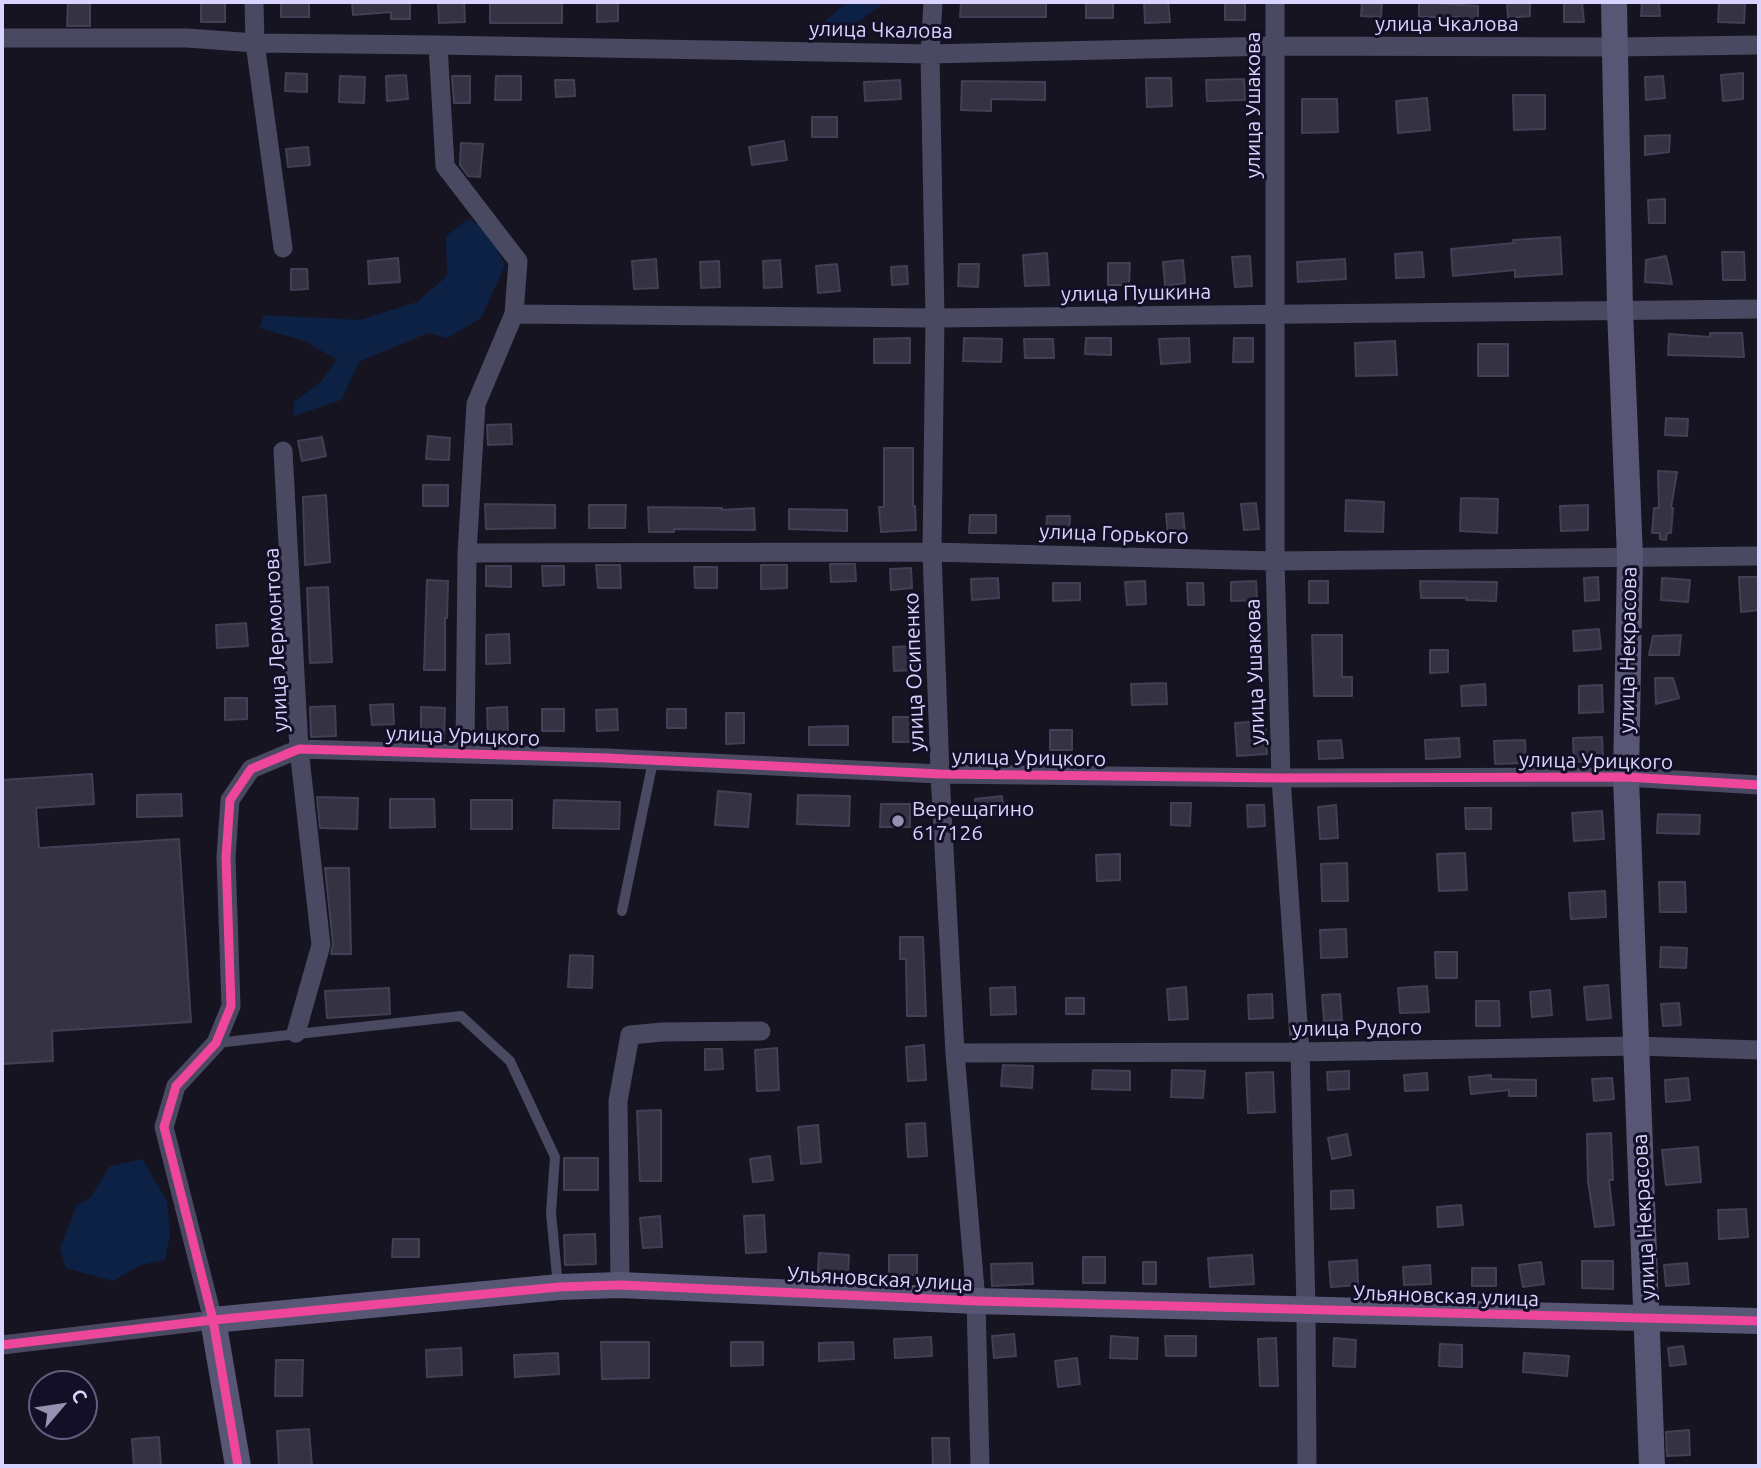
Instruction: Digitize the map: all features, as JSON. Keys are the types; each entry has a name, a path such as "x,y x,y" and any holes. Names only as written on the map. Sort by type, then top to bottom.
{"street":[{"path":"254,2 255,43 283,248"},
{"name":"улица Осипенко","path":"933,2 930,54 935,318 932,552 940,774 955,1053 976,1301 980,1466"},
{"name":"улица Ушакова","path":"1275,2 1275,561 1281,779 1300,1052 1307,1466"},
{"name":"улица Некрасова","path":"1614,2 1620,310 1630,557 1626,777 1652,1466"},
{"name":"улица Чкалова","path":"2,38 187,38 255,43 930,54 1275,46 1759,45"},
{"path":"438,44 445,166 518,261 514,314 476,404 467,553 465,753"},
{"name":"улица Пушкина","path":"514,314 935,318 1759,309"},
{"name":"улица Лермонтова","path":"283,451 299,749 320,945 296,1033"},
{"name":"улица Горького","path":"467,553 932,552 1275,561 1759,556"},
{"path":"238,1466 213,1320 164,1127 176,1086 216,1043 231,1006 226,857 230,800 251,769 299,749"},
{"name":"улица Урицкого","path":"299,749 465,753 940,774 1281,779 1626,777 1759,785"},
{"path":"620,1285 618,1101 630,1035 761,1031"},
{"name":"улица Рудого","path":"955,1053 1300,1052 1636,1046 1759,1050"},
{"name":"Ульяновская улица","path":"2,1345 213,1320 559,1287 620,1285 976,1301 1759,1321"}],"lane":[{"path":"622,911 653,761"},
{"path":"216,1043 461,1016 510,1062 555,1157 551,1213 559,1287"}],"water":[{"path":"847,2 886,2 850,27 824,22"},
{"path":"469,219 488,231 505,265 481,318 447,338 428,333 360,361 341,400 294,416 294,402 320,383 337,360 305,341 259,328 264,315 360,320 417,302 447,276 446,236"},
{"path":"142,1159 167,1201 170,1235 165,1260 141,1265 113,1281 66,1268 60,1249 77,1205 90,1198 110,1166"}],"building":[{"path":"68,2 90,2 90,26 67,26"},
{"path":"201,2 225,2 225,22 201,22"},
{"path":"281,2 309,2 309,17 281,17"},
{"path":"352,2 410,2 410,19 391,19 391,12 353,15"},
{"path":"438,2 464,2 465,22 439,23"},
{"path":"490,2 562,2 562,23 490,23"},
{"path":"597,2 618,2 618,21 597,22"},
{"path":"961,2 1046,2 1046,17 960,17"},
{"path":"1086,2 1113,2 1113,18 1086,18"},
{"path":"1144,2 1168,2 1170,22 1145,23"},
{"path":"1225,2 1245,2 1245,20 1225,20"},
{"path":"1362,2 1382,2 1381,17 1361,16"},
{"path":"1419,2 1478,6 1478,22 1460,20 1460,17 1419,17"},
{"path":"1507,2 1530,2 1530,16 1508,18"},
{"path":"1564,2 1582,2 1584,22 1564,22"},
{"path":"1642,2 1659,2 1660,16 1641,16"},
{"path":"1719,2 1745,2 1744,23 1718,22"},
{"path":"286,73 307,74 307,92 285,91"},
{"path":"1743,73 1743,99 1723,101 1721,75"},
{"path":"406,75 408,99 387,101 386,76"},
{"path":"340,76 365,77 364,103 339,102"},
{"path":"452,76 470,76 470,103 454,103"},
{"path":"496,76 521,76 521,100 495,100"},
{"path":"1663,76 1665,98 1646,100 1645,77"},
{"path":"1146,78 1171,78 1172,106 1147,107"},
{"path":"1244,79 1245,100 1207,101 1206,80"},
{"path":"555,80 574,80 575,96 556,97"},
{"path":"900,80 901,99 865,101 864,82"},
{"path":"962,81 1045,82 1045,100 991,99 991,111 961,110"},
{"path":"1513,95 1545,95 1545,129 1514,130"},
{"path":"1427,98 1430,130 1398,133 1396,101"},
{"path":"1302,99 1337,99 1338,132 1302,133"},
{"path":"812,117 837,117 837,137 812,137"},
{"path":"1670,135 1669,152 1645,155 1645,136"},
{"path":"784,141 787,160 752,165 749,147"},
{"path":"461,143 483,144 480,177 468,176 460,165"},
{"path":"308,147 310,165 288,167 286,149"},
{"path":"1665,199 1665,223 1649,223 1648,200"},
{"path":"1560,237 1562,274 1515,277 1515,270 1453,276 1451,249 1514,243 1513,240"},
{"path":"1422,252 1424,277 1396,278 1395,254"},
{"path":"1722,252 1744,252 1745,280 1723,280"},
{"path":"1047,253 1049,285 1025,286 1023,255"},
{"path":"1250,256 1252,286 1235,287 1232,257"},
{"path":"1666,256 1672,284 1645,282 1646,260"},
{"path":"398,258 400,282 369,284 368,261"},
{"path":"656,259 658,288 634,289 632,261"},
{"path":"1345,259 1346,279 1298,282 1297,262"},
{"path":"780,260 782,287 764,288 763,261"},
{"path":"1183,260 1185,283 1165,286 1163,262"},
{"path":"719,261 720,287 701,288 700,262"},
{"path":"1108,263 1130,263 1129,285 1108,285"},
{"path":"837,264 840,291 818,293 816,266"},
{"path":"959,264 979,264 978,287 958,286"},
{"path":"907,266 908,284 892,285 891,267"},
{"path":"291,269 307,269 308,289 291,290"},
{"path":"1710,333 1742,333 1744,357 1668,355 1669,334 1710,337"},
{"path":"910,338 910,363 874,363 874,339"},
{"path":"964,338 1002,339 1001,362 963,361"},
{"path":"1086,338 1111,338 1111,355 1085,354"},
{"path":"1189,338 1190,362 1161,364 1159,339"},
{"path":"1234,338 1253,338 1253,362 1233,362"},
{"path":"1024,339 1053,339 1054,358 1025,358"},
{"path":"1395,341 1397,375 1356,376 1355,343"},
{"path":"1478,344 1508,344 1508,376 1478,376"},
{"path":"1666,418 1688,419 1687,436 1665,435"},
{"path":"511,424 512,444 488,445 487,425"},
{"path":"428,436 450,438 449,460 426,459"},
{"path":"322,437 326,456 302,461 298,441"},
{"path":"884,448 913,448 913,506 916,530 881,532 879,507 884,507"},
{"path":"1658,471 1677,472 1671,508 1671,533 1667,533 1666,540 1660,539 1660,533 1652,533 1654,508 1659,508"},
{"path":"423,485 448,485 448,506 423,506"},
{"path":"326,495 330,562 305,565 303,497"},
{"path":"1461,498 1498,499 1497,533 1460,531"},
{"path":"1346,500 1384,502 1383,532 1345,531"},
{"path":"1256,503 1259,529 1244,530 1241,504"},
{"path":"485,504 555,505 555,528 486,529"},
{"path":"589,505 626,505 625,528 589,528"},
{"path":"1588,505 1588,530 1561,531 1560,506"},
{"path":"648,507 722,510 754,508 755,530 674,529 674,532 649,532"},
{"path":"789,509 847,510 847,531 789,529"},
{"path":"1183,513 1185,533 1168,535 1166,514"},
{"path":"970,515 996,515 996,533 969,533"},
{"path":"1047,516 1070,516 1069,536 1046,535"},
{"path":"830,564 855,564 856,581 831,582"},
{"path":"596,565 620,565 621,588 598,588"},
{"path":"761,565 787,565 787,588 761,589"},
{"path":"486,566 511,566 511,587 486,586"},
{"path":"542,566 564,566 564,585 543,586"},
{"path":"694,567 717,567 717,588 695,588"},
{"path":"911,568 912,588 891,590 890,569"},
{"path":"1598,577 1599,600 1585,601 1584,578"},
{"path":"1739,577 1759,577 1759,610 1741,612"},
{"path":"998,578 999,598 972,600 971,579"},
{"path":"1662,578 1690,580 1688,602 1661,600"},
{"path":"427,580 448,581 445,670 424,670"},
{"path":"1145,581 1146,604 1127,605 1125,582"},
{"path":"1256,581 1257,600 1231,601 1231,582"},
{"path":"1309,581 1328,581 1328,603 1309,603"},
{"path":"1420,581 1497,582 1496,601 1421,598"},
{"path":"1053,583 1080,583 1080,600 1053,601"},
{"path":"1187,583 1203,583 1204,605 1188,605"},
{"path":"328,587 332,662 310,663 307,588"},
{"path":"246,623 248,646 217,648 216,625"},
{"path":"1599,629 1601,649 1574,651 1573,631"},
{"path":"509,634 510,663 486,664 486,635"},
{"path":"1312,635 1342,635 1342,677 1352,677 1352,696 1314,696"},
{"path":"1681,635 1679,655 1649,655 1653,636"},
{"path":"914,646 915,670 894,671 893,647"},
{"path":"1430,650 1448,650 1448,672 1430,673"},
{"path":"1655,678 1673,678 1679,698 1656,704"},
{"path":"1166,683 1167,704 1132,705 1131,684"},
{"path":"1485,684 1486,705 1462,706 1461,686"},
{"path":"1602,685 1603,712 1579,713 1579,686"},
{"path":"225,698 247,698 247,719 225,720"},
{"path":"393,704 394,724 372,725 370,705"},
{"path":"335,706 336,736 311,737 310,707"},
{"path":"421,707 445,708 444,741 421,740"},
{"path":"507,707 508,734 488,735 487,708"},
{"path":"542,709 564,709 564,731 542,731"},
{"path":"617,709 618,730 597,731 596,710"},
{"path":"667,709 686,709 686,728 667,728"},
{"path":"726,713 744,713 744,743 726,744"},
{"path":"893,717 919,717 919,742 893,742"},
{"path":"1265,721 1267,754 1237,756 1235,723"},
{"path":"848,726 848,745 809,745 809,727"},
{"path":"1050,730 1072,730 1072,750 1050,750"},
{"path":"1602,737 1603,761 1574,762 1573,738"},
{"path":"1459,738 1460,757 1426,759 1425,740"},
{"path":"1341,740 1343,758 1319,759 1318,741"},
{"path":"1525,740 1526,763 1495,764 1494,741"},
{"path":"92,774 94,804 36,808 39,848 179,839 191,1022 52,1031 53,1061 2,1064 2,780"},
{"path":"718,791 751,794 748,827 715,825"},
{"path":"181,794 182,816 137,817 137,795"},
{"path":"798,795 850,796 849,826 797,824"},
{"path":"1002,796 1004,814 976,816 975,799"},
{"path":"317,797 358,798 357,829 320,828"},
{"path":"390,799 434,799 435,827 390,828"},
{"path":"471,800 512,800 512,829 471,829"},
{"path":"554,800 620,802 619,829 553,828"},
{"path":"1171,803 1191,803 1190,826 1171,825"},
{"path":"881,804 910,804 910,827 880,827"},
{"path":"1247,805 1264,805 1265,826 1248,827"},
{"path":"1336,805 1338,838 1320,839 1318,807"},
{"path":"1465,808 1491,808 1491,829 1466,829"},
{"path":"1602,811 1604,839 1574,841 1572,813"},
{"path":"1658,814 1700,815 1699,834 1657,833"},
{"path":"1465,853 1467,890 1439,891 1437,854"},
{"path":"1120,854 1120,880 1097,881 1096,855"},
{"path":"1347,863 1348,901 1322,901 1321,864"},
{"path":"325,868 349,868 351,954 331,954 333,944"},
{"path":"1659,882 1685,882 1686,912 1660,912"},
{"path":"1605,891 1606,917 1571,919 1569,893"},
{"path":"1346,929 1347,957 1321,958 1320,930"},
{"path":"900,937 923,937 926,1016 907,1016 906,959 900,959"},
{"path":"1661,947 1687,948 1686,968 1660,967"},
{"path":"1435,952 1457,952 1457,978 1436,978"},
{"path":"570,955 593,956 592,988 568,987"},
{"path":"1608,985 1611,1018 1587,1020 1584,987"},
{"path":"1427,986 1429,1012 1400,1013 1398,988"},
{"path":"1015,987 1016,1014 991,1015 990,988"},
{"path":"1186,987 1188,1019 1169,1020 1167,989"},
{"path":"389,988 390,1014 327,1018 325,991"},
{"path":"1550,990 1552,1015 1532,1017 1530,992"},
{"path":"1272,994 1273,1018 1249,1019 1248,995"},
{"path":"1340,994 1342,1020 1324,1021 1322,995"},
{"path":"1066,998 1084,998 1084,1014 1066,1014"},
{"path":"1476,1001 1499,1001 1500,1026 1476,1026"},
{"path":"1679,1003 1681,1025 1663,1026 1661,1004"},
{"path":"924,1045 926,1080 908,1081 906,1047"},
{"path":"777,1048 779,1090 757,1091 755,1050"},
{"path":"705,1049 722,1049 723,1069 705,1070"},
{"path":"1003,1065 1033,1066 1032,1088 1001,1086"},
{"path":"1093,1070 1130,1071 1130,1090 1092,1089"},
{"path":"1172,1070 1205,1071 1203,1098 1171,1097"},
{"path":"1349,1071 1349,1089 1328,1090 1327,1072"},
{"path":"1273,1072 1275,1112 1248,1113 1246,1073"},
{"path":"1427,1073 1428,1090 1405,1091 1404,1075"},
{"path":"1491,1075 1491,1079 1536,1080 1536,1096 1509,1096 1509,1090 1471,1094 1469,1077"},
{"path":"1612,1078 1614,1099 1594,1101 1592,1079"},
{"path":"1688,1078 1690,1100 1666,1102 1665,1080"},
{"path":"661,1110 661,1181 640,1181 637,1111"},
{"path":"925,1123 927,1156 908,1157 906,1124"},
{"path":"818,1125 821,1162 801,1164 798,1127"},
{"path":"1611,1133 1613,1180 1609,1180 1614,1225 1595,1227 1588,1181 1587,1134"},
{"path":"1347,1134 1351,1155 1332,1159 1328,1138"},
{"path":"1698,1147 1701,1182 1666,1185 1662,1150"},
{"path":"770,1156 773,1180 753,1182 750,1159"},
{"path":"564,1158 598,1158 598,1190 564,1190"},
{"path":"1353,1190 1354,1208 1331,1209 1331,1191"},
{"path":"1461,1205 1463,1225 1438,1227 1437,1207"},
{"path":"1746,1209 1748,1237 1719,1239 1718,1210"},
{"path":"764,1215 766,1252 746,1253 744,1216"},
{"path":"660,1216 662,1247 643,1248 640,1218"},
{"path":"595,1234 596,1264 565,1265 564,1235"},
{"path":"393,1239 419,1239 419,1257 392,1257"},
{"path":"819,1253 849,1255 848,1274 818,1272"},
{"path":"889,1255 917,1255 917,1275 889,1275"},
{"path":"1252,1255 1254,1284 1210,1287 1208,1258"},
{"path":"1083,1257 1105,1257 1105,1283 1083,1283"},
{"path":"1357,1260 1358,1285 1331,1287 1329,1262"},
{"path":"1582,1261 1613,1261 1613,1289 1582,1288"},
{"path":"1143,1262 1156,1262 1156,1284 1143,1284"},
{"path":"1541,1262 1544,1284 1523,1287 1519,1265"},
{"path":"1032,1263 1033,1284 992,1286 991,1264"},
{"path":"1687,1263 1689,1284 1666,1286 1664,1265"},
{"path":"1430,1265 1431,1284 1404,1285 1403,1267"},
{"path":"1472,1268 1496,1268 1496,1286 1472,1286"},
{"path":"1014,1334 1016,1356 994,1358 992,1336"},
{"path":"1111,1336 1138,1338 1137,1359 1110,1358"},
{"path":"1165,1336 1196,1336 1196,1356 1166,1356"},
{"path":"931,1337 932,1356 895,1358 894,1339"},
{"path":"1276,1338 1278,1386 1260,1386 1258,1339"},
{"path":"1334,1338 1356,1340 1355,1367 1333,1366"},
{"path":"601,1342 649,1342 649,1378 602,1379"},
{"path":"731,1342 763,1342 763,1365 731,1366"},
{"path":"853,1342 854,1359 819,1361 819,1343"},
{"path":"1440,1344 1462,1345 1462,1367 1439,1366"},
{"path":"1683,1346 1686,1364 1670,1366 1668,1348"},
{"path":"461,1348 462,1375 427,1377 426,1350"},
{"path":"558,1353 559,1374 515,1377 514,1355"},
{"path":"1524,1353 1569,1356 1567,1376 1523,1372"},
{"path":"1077,1358 1080,1384 1058,1387 1055,1361"},
{"path":"276,1360 303,1360 302,1396 275,1396"},
{"path":"309,1429 312,1466 279,1466 277,1431"},
{"path":"1689,1430 1690,1455 1667,1456 1666,1432"},
{"path":"159,1437 161,1466 134,1466 132,1439"},
{"path":"932,1438 949,1438 950,1466 933,1466"}],"cycle path":[{"path":"238,1466 213,1320 164,1127 176,1086 216,1043 231,1006 226,857 230,800 251,769 299,749 606,758 940,774 1281,778 1626,777 1759,785"},
{"path":"2,1345 213,1320 559,1287 620,1285 976,1301 1759,1321"}],"place":[{"name":"Верещагино 617126","path":"898,821"}]}
